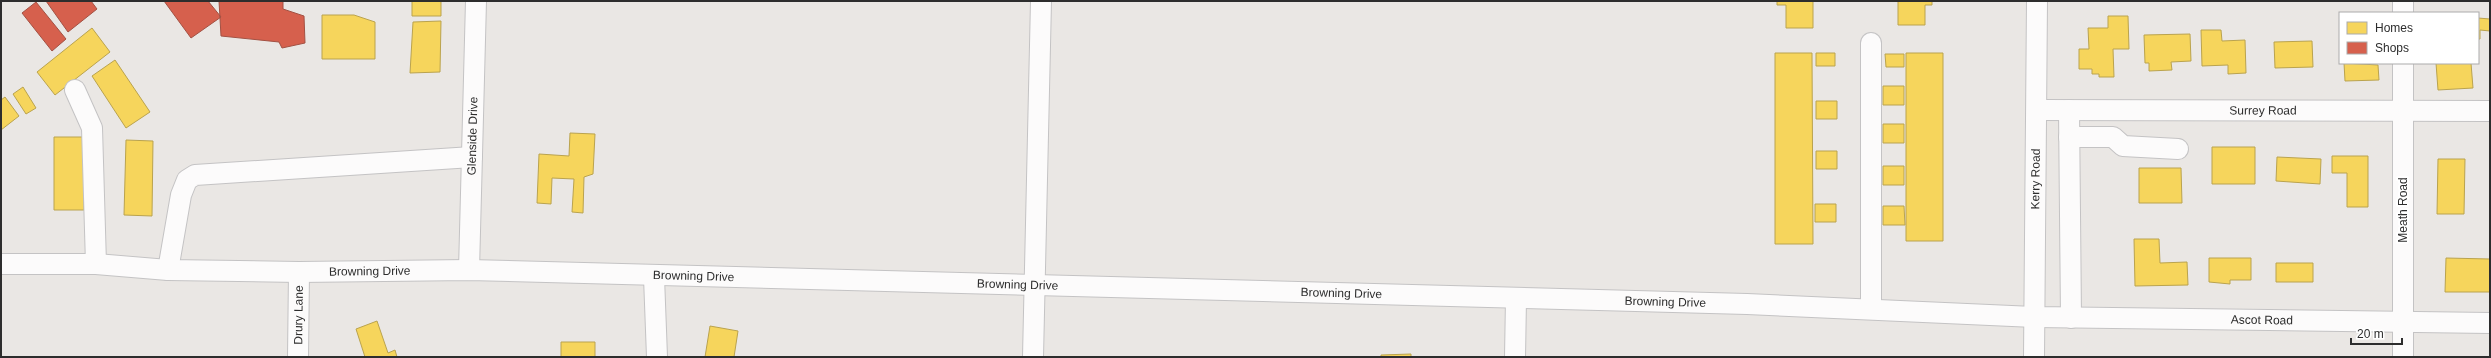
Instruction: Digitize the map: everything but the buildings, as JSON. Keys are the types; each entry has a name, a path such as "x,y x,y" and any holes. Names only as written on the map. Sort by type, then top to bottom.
{"street":[{"name":"Glenside Drive","path":"470,270 476,1"},
{"path":"1033,357 1041,1"},
{"name":"Kerry Road","path":"2034,357 2037,1"},
{"path":"2403,1 2403,12"},
{"path":"1871,43 1871,309"},
{"name":"Meath Road","path":"2402,64 2403,357"},
{"path":"75,90 92,128 96,264"},
{"name":"Surrey Road","path":"2037,110 2490,111"},
{"path":"2069,110 2071,318"},
{"path":"2069,137 2113,137 2123,146 2178,149"},
{"path":"168,270 181,195 187,180 195,175 472,157"},
{"name":"Browning Drive","path":"1,264 96,264 168,270 299,272 470,270 654,277 1034,285 1871,309 2035,317"},
{"name":"Drury Lane","path":"298,357 299,272"},
{"path":"654,277 657,357"},
{"path":"1515,357 1516,299"},
{"name":"Ascot Road","path":"2035,317 2490,323"}]}
